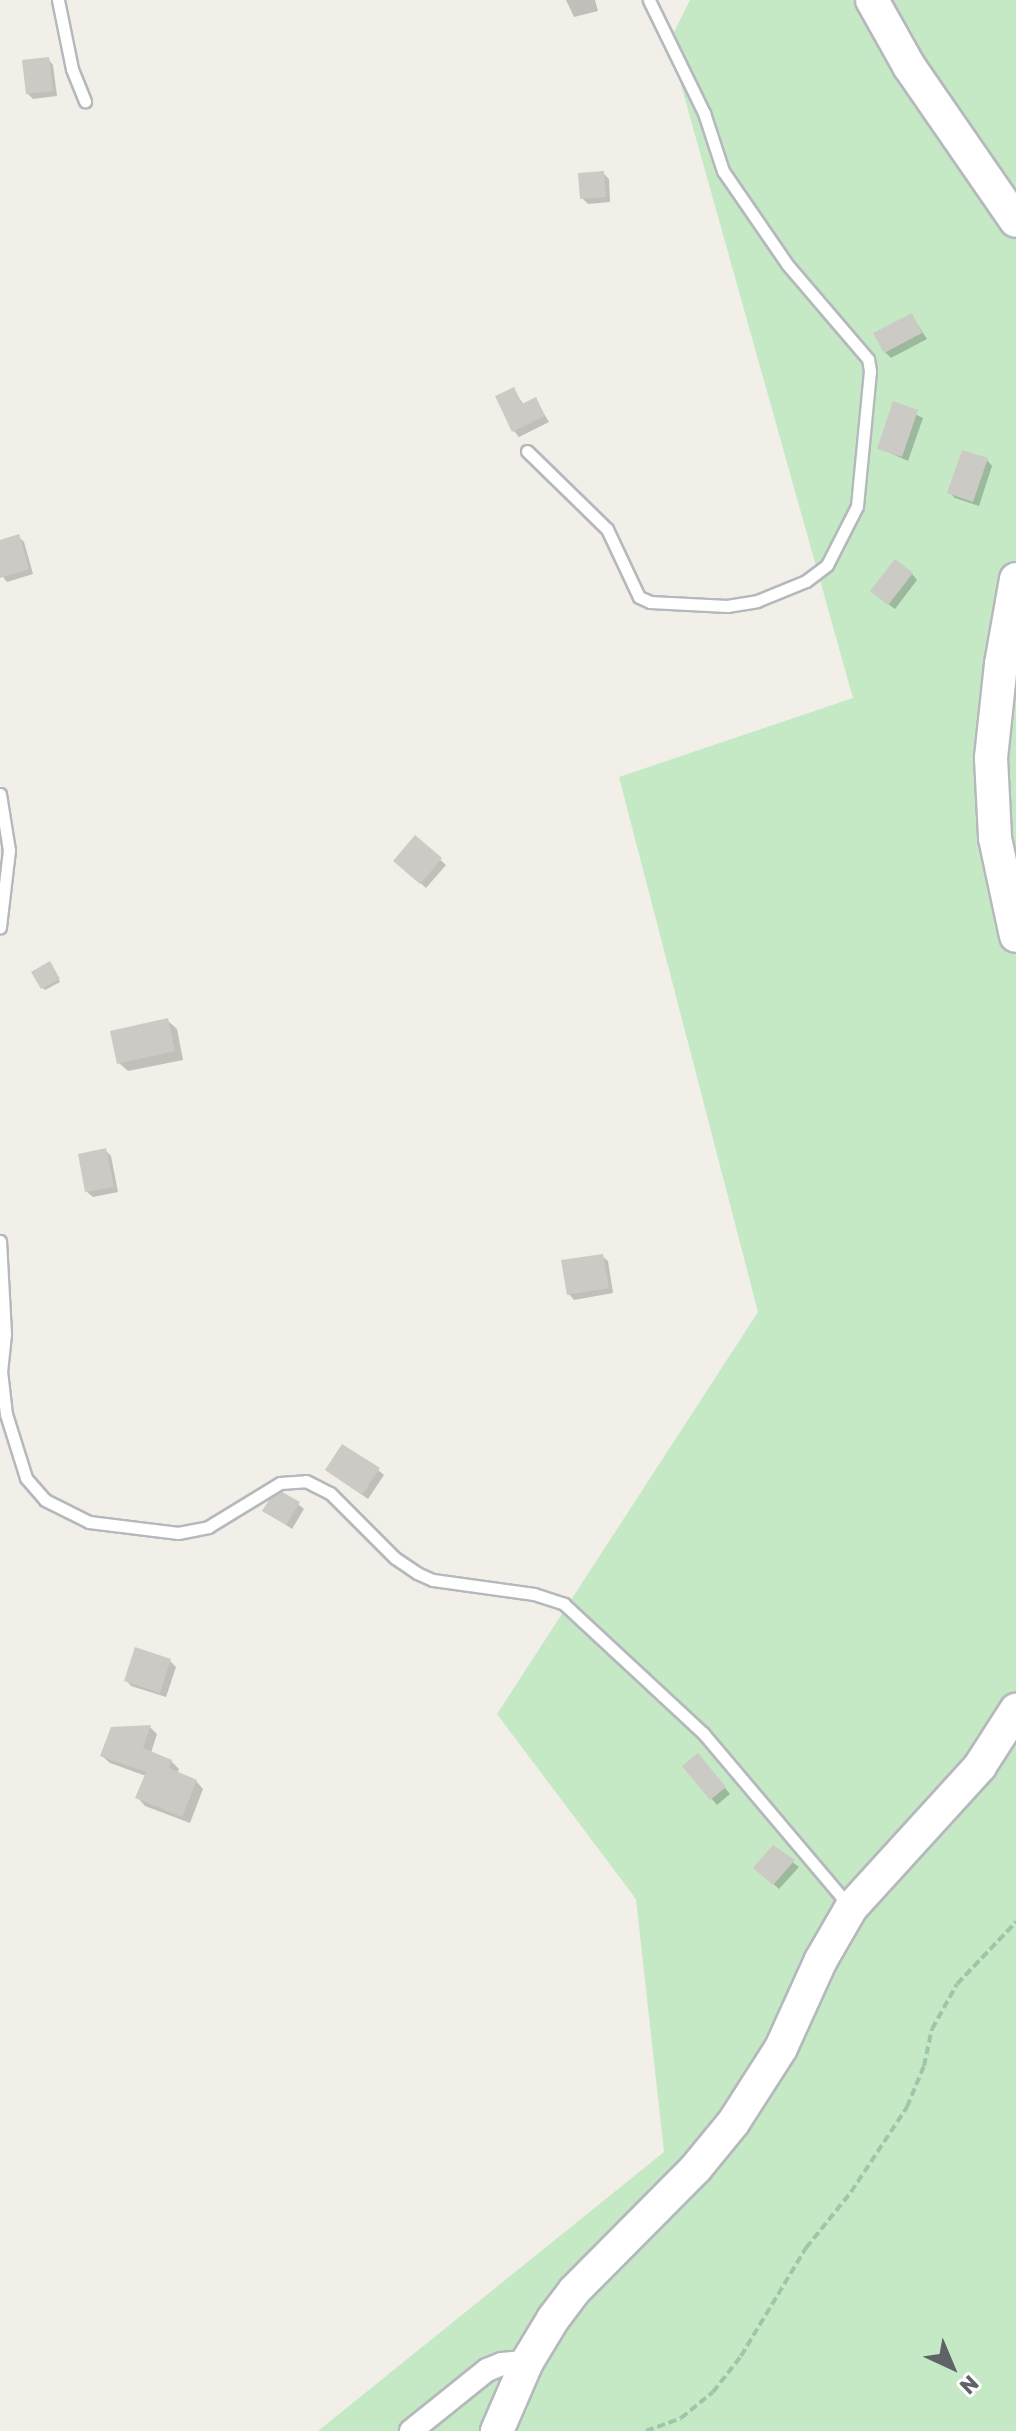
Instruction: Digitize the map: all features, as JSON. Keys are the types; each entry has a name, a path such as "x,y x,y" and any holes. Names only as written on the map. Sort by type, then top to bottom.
{"street":[{"path":"872,0 909,66 1016,221"},
{"path":"1016,579 1001,664 991,758 995,838 1016,936"},
{"path":"497,2431 527,2362 553,2319 574,2291 696,2168 733,2123 781,2048 821,1960 851,1908 980,1766 1016,1710"},
{"path":"411,2431 487,2370 502,2364 527,2362"}],"lane":[{"path":"58,0 72,69 85,101"},
{"path":"527,451 607,529 639,597 650,602 727,606 757,601 806,581 827,565 857,506 870,371 868,359 787,264 723,171 704,113 649,0"},
{"path":"0,794 9,850 0,927"},
{"path":"0,1241 5,1334 1,1371 6,1414 26,1478 45,1500 89,1522 123,1529 178,1533 208,1527 280,1483 306,1481 330,1493 395,1558 417,1573 433,1580 534,1594 564,1604 703,1733 851,1908"}],"path":[{"path":"646,2431 681,2418 713,2392 741,2356 806,2248 851,2192 907,2107 924,2066 932,2029 957,1984 1016,1922"}],"green space":[{"path":"690,0 1016,0 1016,2431 318,2431 664,2152 636,1899 497,1714 758,1312 619,777 853,698 669,42"}],"building":[{"path":"49,57 53,91 26,94 22,60"},
{"path":"604,171 606,197 580,199 578,173"},
{"path":"912,313 922,333 884,353 873,333"},
{"path":"514,387 522,404 536,397 545,416 512,432 495,396"},
{"path":"893,401 918,410 902,457 877,449"},
{"path":"962,450 988,458 973,502 947,493"},
{"path":"19,534 29,569 0,578 0,540"},
{"path":"895,559 913,573 888,605 870,591"},
{"path":"415,835 442,858 420,884 393,861"},
{"path":"50,961 60,979 41,989 31,972"},
{"path":"168,1018 175,1051 117,1064 110,1031"},
{"path":"106,1148 114,1187 85,1192 78,1154"},
{"path":"603,1254 609,1288 567,1295 561,1260"},
{"path":"342,1444 380,1468 362,1495 325,1470"},
{"path":"282,1492 300,1502 286,1525 262,1511 269,1500"},
{"path":"135,1647 171,1659 160,1693 124,1681"},
{"path":"151,1725 143,1748 172,1760 169,1768 197,1780 182,1817 135,1798 146,1772 100,1756 111,1727"},
{"path":"698,1753 726,1787 710,1800 682,1766"},
{"path":"773,1845 795,1860 773,1885 753,1868"}]}
